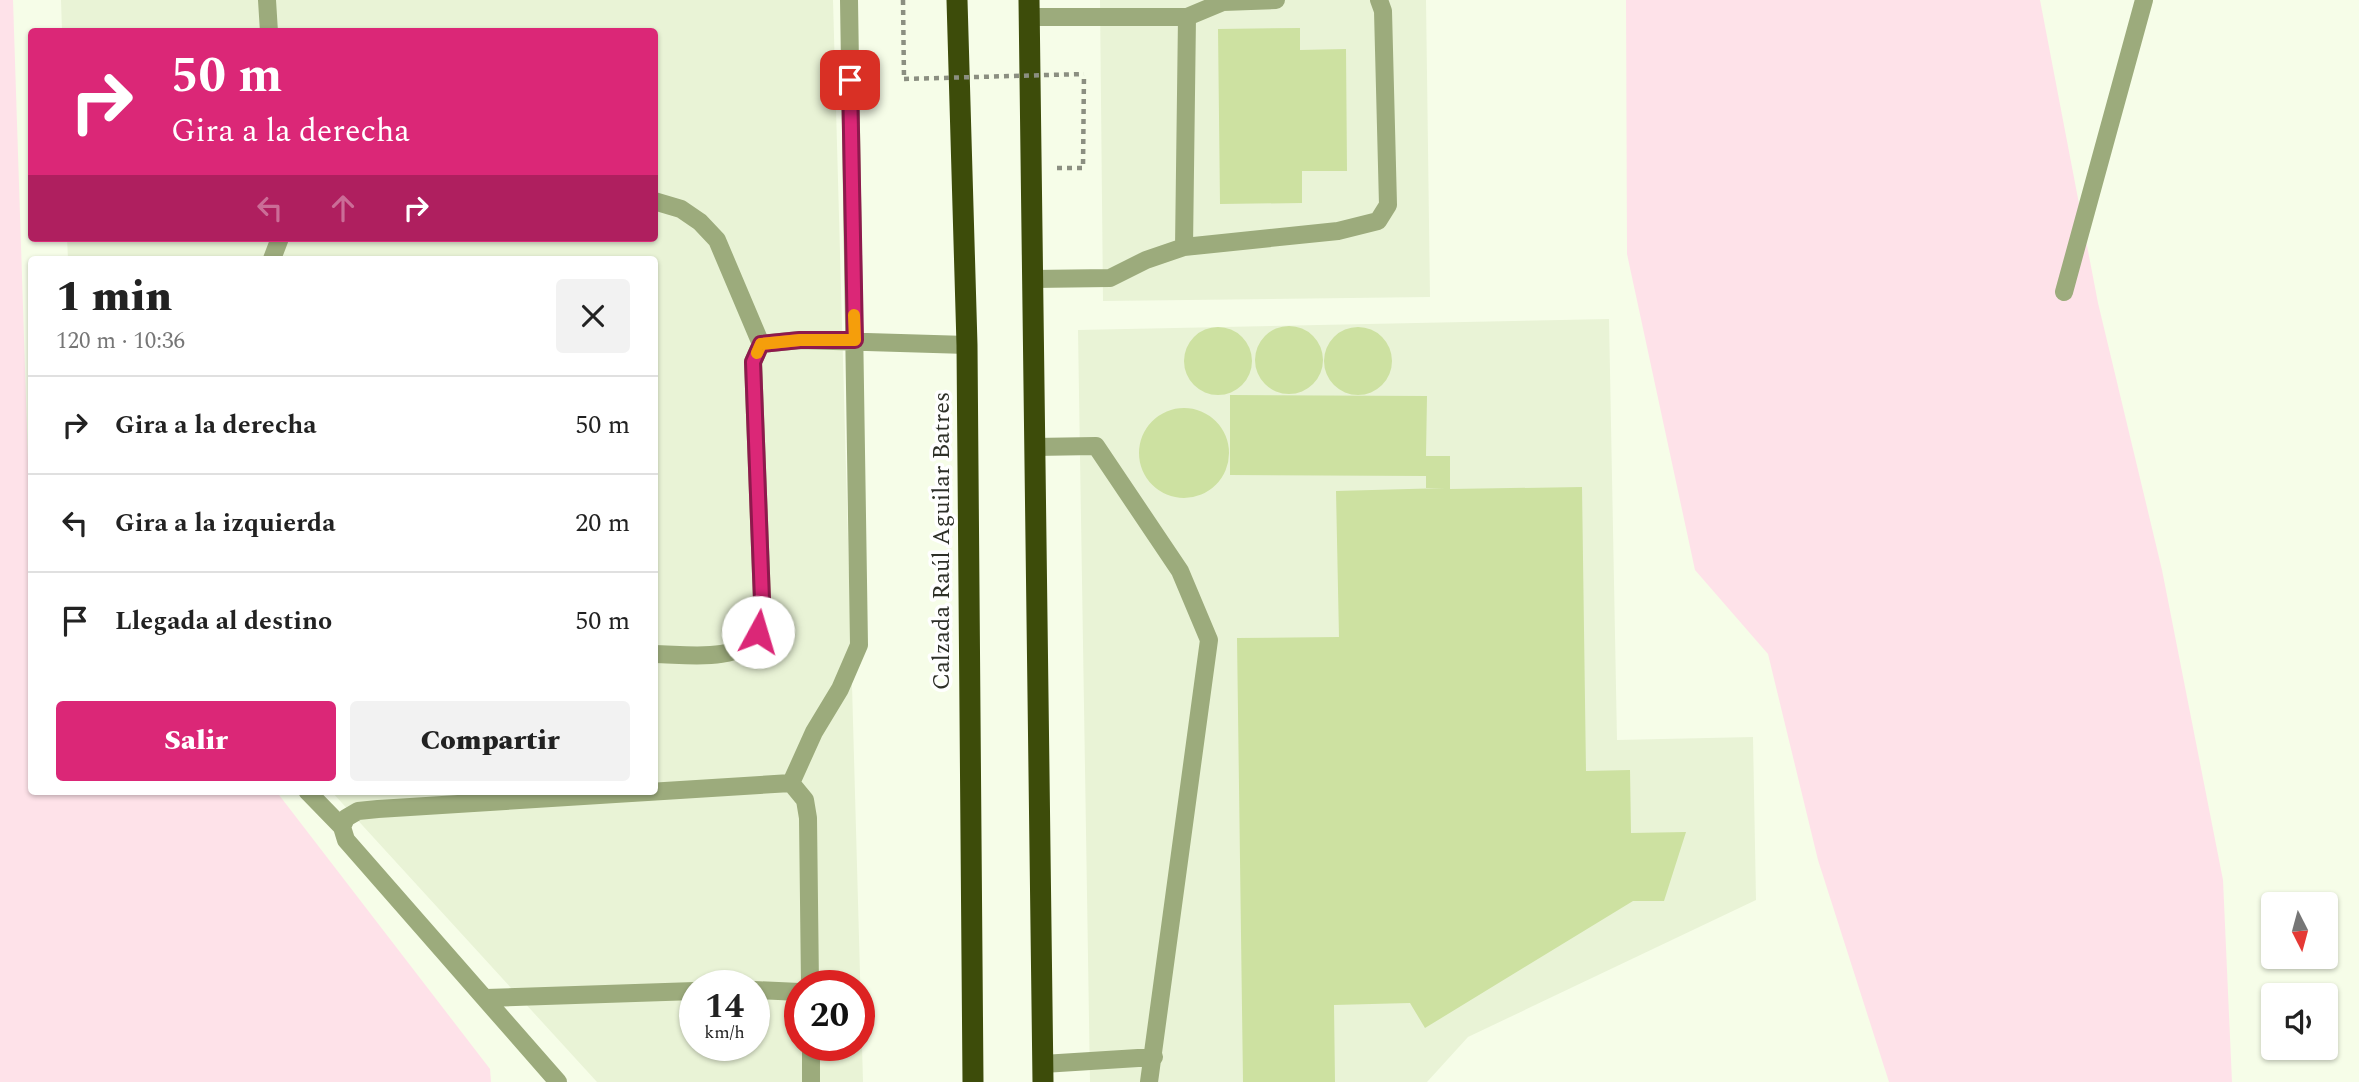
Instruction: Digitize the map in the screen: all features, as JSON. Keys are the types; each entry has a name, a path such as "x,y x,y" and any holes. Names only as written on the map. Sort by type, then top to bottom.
{"highway":[{"name":"Calzada Raúl Aguilar Batres","path":"957,0 967,345 973,1082"},
{"path":"1029,9 1043,1073"}],"street":[{"path":"267,0 269,28"},
{"path":"791,783 859,645 849,0"},
{"path":"1029,9 1187,17 1223,2 1276,0"},
{"path":"1033,279 1110,278 1146,260 1184,247 1338,231 1378,221 1388,205 1383,11 1379,0"},
{"path":"2064,292 2144,0"},
{"path":"1184,247 1187,17"},
{"path":"658,202 681,209 700,222 717,240 761,344 753,362 762,600 758,632 743,648 726,654 658,654"},
{"path":"761,344 800,340 855,340 967,345"},
{"path":"1034,447 1096,446 1180,571 1209,640 1149,1082"},
{"path":"658,791 791,783"},
{"path":"791,783 805,800 808,818 810,970"},
{"path":"311,795 342,827 346,840 558,1082"},
{"path":"342,827 346,817 358,811 600,795"},
{"path":"486,998 679,992"},
{"path":"1043,1073 1154,1057"},
{"path":"811,1061 811,1082"}],"path":[{"path":"903,0 905,79 1084,74 1083,169"}],"shaded area":[{"path":"0,0 13,0 28,461 28,795 279,795 490,1069 491,1082 0,1082"},
{"path":"61,0 833,0 860,970 784,970 784,1061 862,1061 863,1082 597,1082 335,795 658,795 658,256 68,256 67,242 658,242 658,28 62,28"},
{"path":"1100,0 1426,0 1430,297 1103,301"},
{"path":"1626,0 2040,0 2098,303 2162,570 2223,880 2232,1082 1889,1082 1818,860 1768,654 1695,570 1627,254"},
{"path":"1609,319 1617,740 1753,737 1756,900 1468,1037 1427,1082 1090,1082 1078,330"}],"building":[{"path":"1300,28 1300,50 1346,49 1347,171 1302,171 1302,203 1220,204 1218,29"},
{"path":"1289,326 1302,329 1313,336 1320,347 1323,360 1320,373 1313,384 1302,391 1289,394 1276,391 1265,384 1258,373 1255,360 1258,347 1265,336 1276,329"},
{"path":"1218,327 1231,330 1242,337 1249,348 1252,361 1249,374 1242,385 1231,392 1218,395 1205,392 1194,385 1187,374 1184,361 1187,348 1194,337 1205,330"},
{"path":"1358,327 1371,330 1382,337 1389,348 1392,361 1389,374 1382,385 1371,392 1358,395 1345,392 1334,385 1327,374 1324,361 1327,348 1334,337 1345,330"},
{"path":"1230,395 1427,396 1426,456 1450,456 1450,489 1582,487 1586,771 1630,770 1631,833 1686,832 1664,901 1633,901 1425,1028 1410,1003 1334,1005 1335,1082 1243,1082 1237,638 1339,637 1336,491 1445,488 1426,488 1426,476 1230,475"},
{"path":"1184,408 1201,411 1216,421 1226,436 1229,453 1226,470 1216,485 1201,495 1184,498 1167,495 1152,485 1142,470 1139,453 1142,436 1152,421 1167,411"}],"slow traffic":[{"path":"757,353 761,344 800,340 855,340 854,315"}],"route":[{"path":"758,632 762,600 753,362 761,344 800,340 855,340 850,80"}]}
